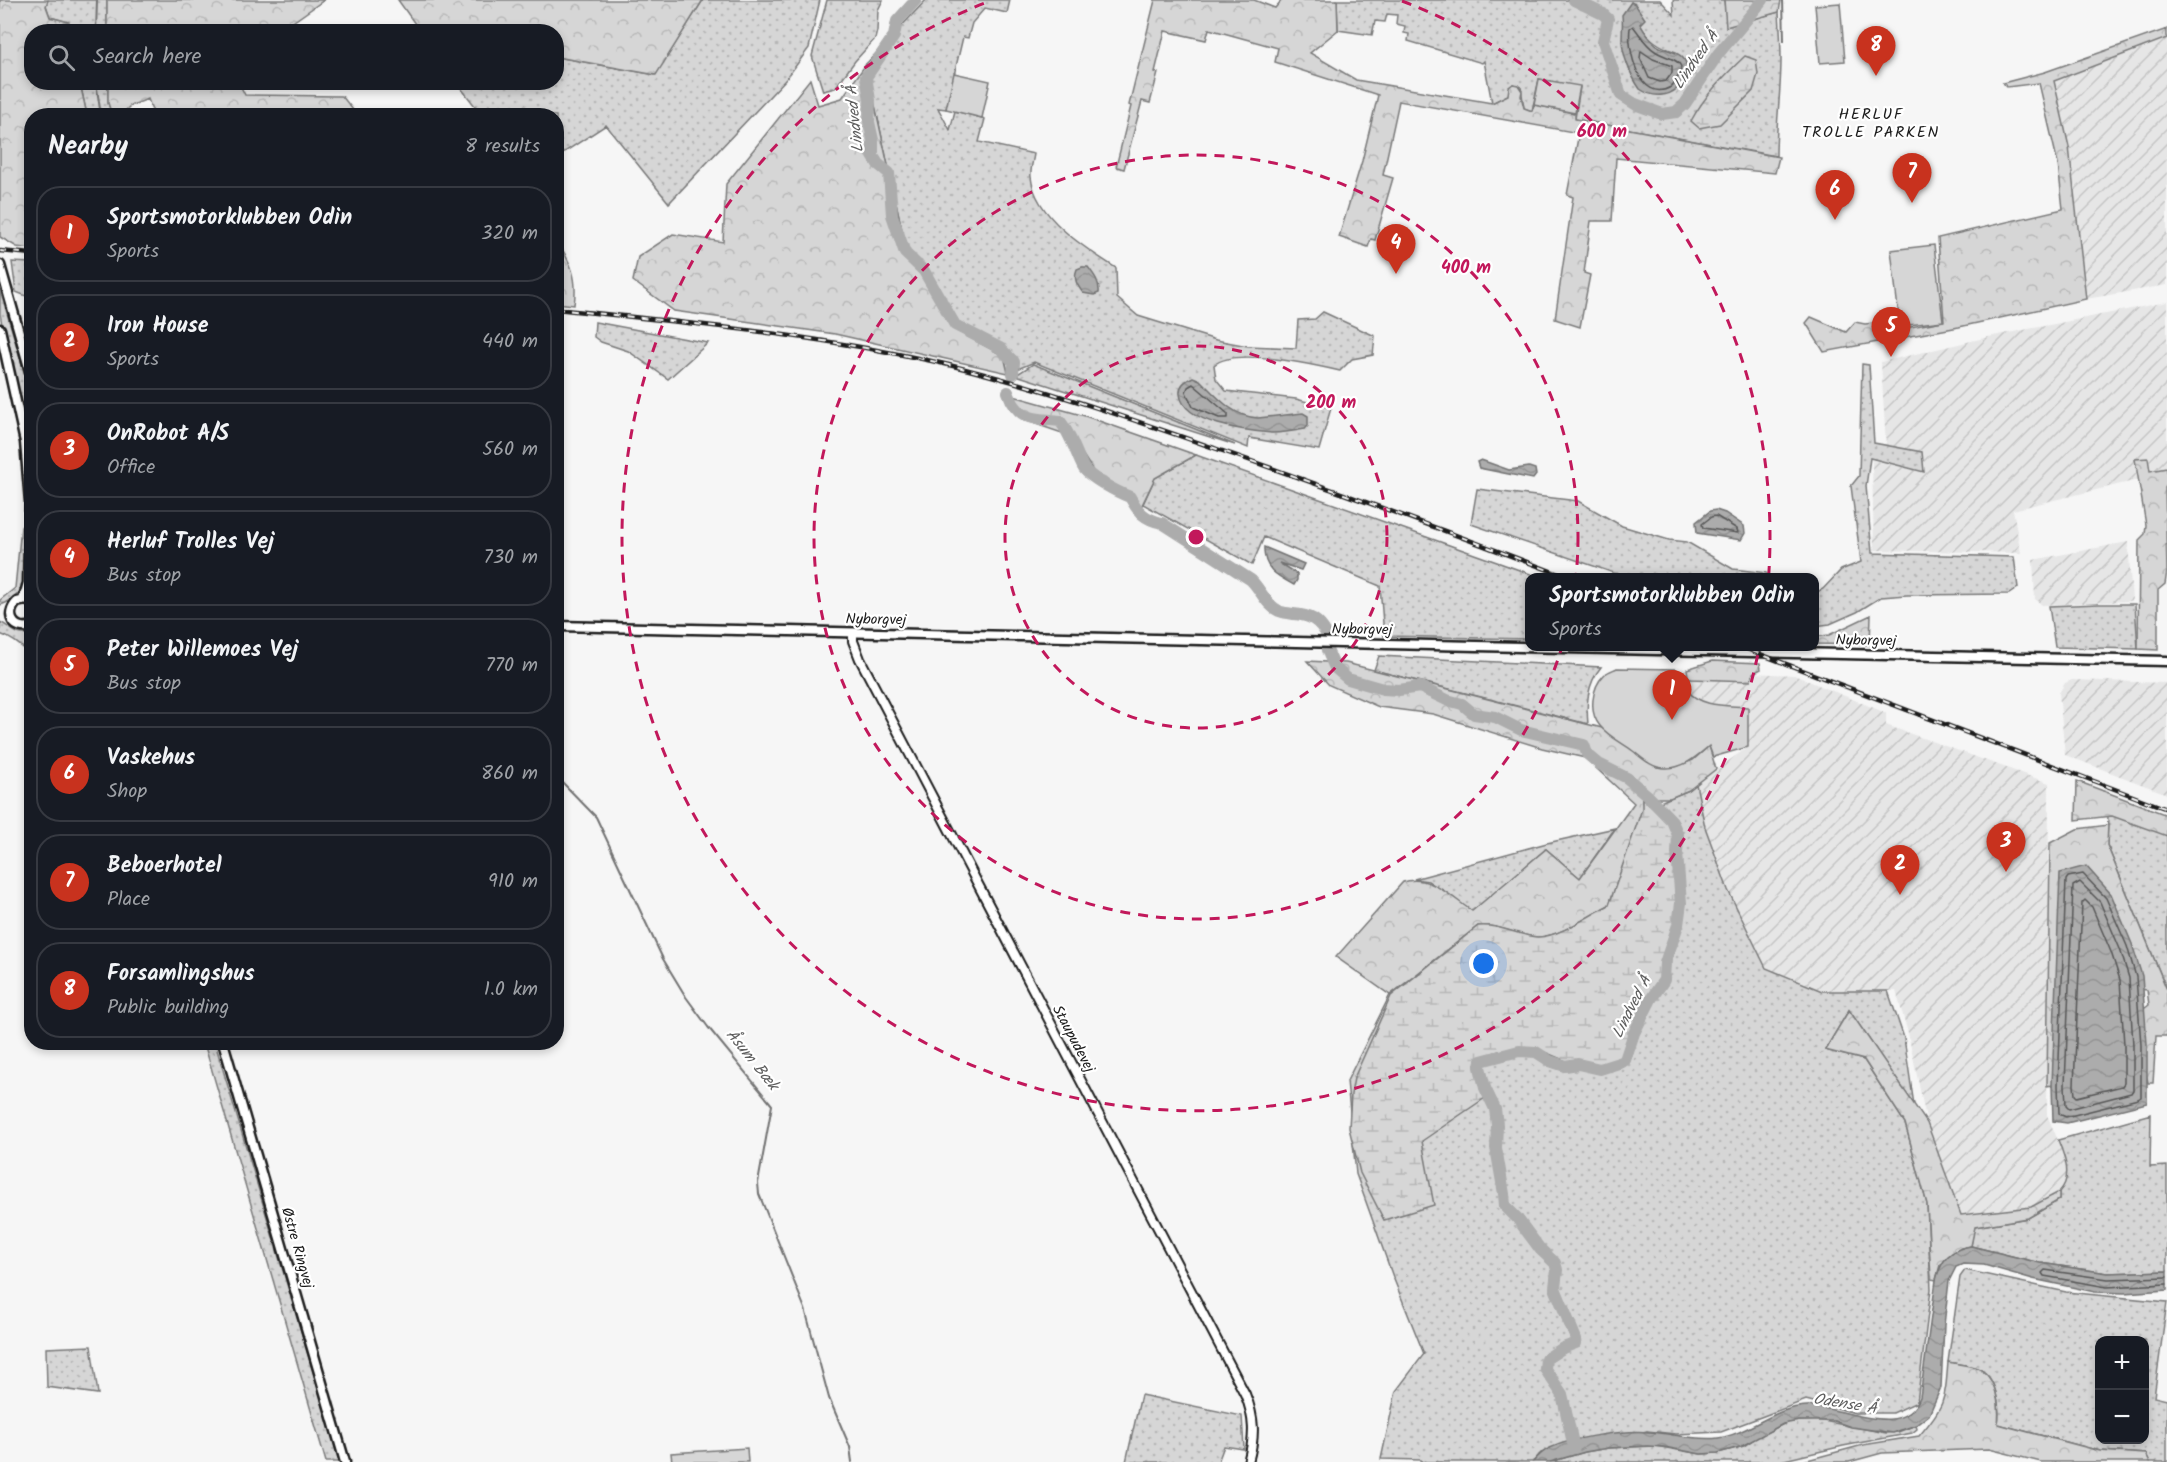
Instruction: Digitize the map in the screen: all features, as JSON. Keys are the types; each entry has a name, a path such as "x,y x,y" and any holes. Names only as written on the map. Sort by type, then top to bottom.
{"main road":[{"path":"0,265 24,351"},
{"path":"14,318 24,341"},
{"path":"0,329 24,437"},
{"path":"24,603 13,605 10,614 14,624 24,629"},
{"path":"0,613 10,614"},
{"name":"Nyborgvej","path":"564,626 1525,647"},
{"name":"Nyborgvej","path":"1698,651 2167,661"},
{"name":"Østre Ringvej","path":"226,1050 345,1462"}],"street":[{"name":"Staupudevej","path":"853,633 853,641 860,658 1245,1394 1252,1415 1254,1431 1248,1462"}],"shaded area":[{"path":"2167,38 2167,285 2086,299 2069,147 2054,81"},
{"path":"2167,302 2167,473 2013,510 2021,553 1874,550 1872,460 1924,472 1921,452 1886,445 1881,362 1993,336"},
{"path":"2128,542 2132,601 2042,605 2035,599 2033,560"},
{"path":"1676,669 1794,675 1886,713 1886,725 2049,783 2047,1115 2064,1154 2066,1185 2059,1192 2031,1207 1961,1215 1927,1123 1908,1033 1896,991 1822,991 1766,968 1728,890 1705,827 1696,784 1748,747 1748,707 1709,704 1694,698 1684,686"},
{"path":"2072,680 2167,683 2167,794 2065,755 2059,693 2065,683"}],"green space":[{"path":"0,0 48,0 46,6 50,17 70,24 24,24 24,90 82,90 85,108 24,108 24,248 17,247 0,237"},
{"path":"48,0 107,0 107,24 69,24 50,17 46,5"},
{"path":"107,0 324,0 290,24 107,24"},
{"path":"398,0 703,0 656,75 564,58 564,24 415,24"},
{"path":"703,0 820,0 809,48 786,79 669,203 606,125 564,152 564,108 477,108 462,90 564,90 564,58 655,75"},
{"path":"827,0 883,0 878,10 875,39 835,88 823,91 812,56"},
{"path":"926,0 1010,0 1007,13 985,8 972,23 968,38 963,37 946,109 938,108 950,130 955,111 982,118 985,119 979,142 1034,154 1031,177 1042,205 1064,230 1116,268 1117,298 1138,316 1216,340 1248,346 1296,348 1298,320 1315,319 1323,312 1375,336 1373,355 1352,359 1340,371 1256,357 1224,360 1214,365 1216,379 1226,391 1296,399 1331,408 1319,450 1249,438 1248,448 1034,362 1008,373 1004,356 955,330 905,244 866,64"},
{"path":"1155,0 1254,0 1275,8 1282,0 1337,0 1338,30 1310,53 1356,80 1492,103 1508,95 1509,87 1513,84 1518,85 1522,91 1524,108 1532,111 1534,105 1575,113 1575,119 1779,157 1775,173 1616,158 1612,221 1591,221 1584,273 1590,275 1580,327 1555,319 1573,197 1567,195 1579,133 1399,101 1383,175 1393,178 1375,240 1371,239 1368,247 1339,237 1362,161 1378,95 1275,62 1278,48 1209,29 1206,40 1165,31 1150,103 1142,101 1124,169 1116,167"},
{"path":"1337,0 1660,0 1674,15 1673,0 1724,0 1727,26 1779,12 1781,71 1776,156 1575,119 1580,87 1539,79 1532,111 1524,108 1521,87 1513,84 1508,95 1492,103 1484,61 1482,63 1408,41 1409,34 1404,33 1405,26 1396,24 1397,15 1387,14 1385,22 1375,21 1372,35 1338,30","holes":["1640,24 1655,42 1676,52 1640,88 1626,58 1623,34 1624,26"]},
{"path":"1724,0 1781,0 1779,12 1726,27"},
{"path":"1840,3 1845,61 1820,63 1815,5"},
{"path":"2167,29 2167,38 2054,81 2069,147 2086,299 1959,327 1824,352 1806,323 1811,317 1846,332 1855,322 1865,324 1883,322 1900,329 1944,321 1938,238 2063,209 2058,164 2039,83 2007,87 2003,83 2045,72"},
{"path":"1745,56 1756,60 1758,74 1753,91 1720,124 1699,128 1691,121 1696,112 1715,86"},
{"path":"866,64 905,244 955,330 1004,356 1008,373 835,334 674,311 633,281 638,257 673,234 723,242 726,184 810,79 818,105 842,98"},
{"path":"954,73 990,81 982,118 946,109"},
{"path":"1539,79 1580,86 1575,113 1534,105"},
{"path":"82,90 108,90 110,108 85,108"},
{"path":"108,90 242,90 245,95 342,96 351,108 151,108 148,99 128,108 110,108"},
{"path":"1934,245 1943,321 1900,326 1891,250"},
{"path":"564,252 574,278 574,305 564,304"},
{"path":"12,262 24,263 24,295 16,292"},
{"path":"0,289 24,372 24,441 0,314"},
{"path":"595,322 708,343 668,379 628,351 601,342 594,337"},
{"path":"1033,364 1235,445 1016,375"},
{"path":"1862,364 1869,365 1874,443 1922,452 1924,472 1870,458 1866,486 1872,553 2014,557 2018,588 2009,594 1881,597 1857,612 1830,624 1819,625 1819,591 1841,570 1861,562 1851,486 1859,476"},
{"path":"1010,395 1085,416 1196,455 1155,478 1141,507 1093,471 1071,436 1027,421"},
{"path":"1196,455 1528,573 1525,573 1525,639 1384,636 1380,586 1264,537 1252,565 1143,504 1155,478"},
{"path":"2148,458 2150,471 2167,468 2165,487 2167,571 2165,584 2158,590 2158,650 2138,649 2139,540 2145,534 2146,525 2135,459"},
{"path":"1477,489 1578,501 1622,526 1669,540 1687,542 1733,569 1766,573 1614,573 1471,524"},
{"path":"24,523 23,588 13,598 0,605 0,600 15,588 21,527"},
{"path":"2135,604 2138,649 2055,647 2049,606"},
{"path":"1871,615 1870,645 1819,644 1819,636 1829,635"},
{"path":"0,622 17,633 24,634 24,649 9,638 0,634"},
{"path":"1379,656 1601,667 1588,694 1588,724 1374,670"},
{"path":"1307,661 1346,663 1602,728 1657,767 1675,767 1693,760 1709,746 1716,769 1689,790 1670,798 1642,798 1643,809 1609,905 1564,930 1545,936 1530,936 1493,927 1478,926 1390,995 1336,957 1403,882 1413,880 1431,884 1448,893 1472,911 1546,849 1580,878 1634,803 1585,758 1542,748 1433,714 1379,707 1329,685"},
{"path":"1712,661 1760,663 1761,669 1753,673 1751,681 1691,679 1688,676 1687,669"},
{"path":"1617,668 1676,669 1687,690 1700,700 1707,703 1748,707 1748,747 1713,757 1709,746 1689,762 1672,768 1660,768 1648,762 1607,733 1600,726 1594,714 1594,693 1600,680 1608,672"},
{"path":"2077,781 2167,815 2167,836 2112,816 2076,820"},
{"path":"1696,784 1705,827 1728,890 1766,968 1822,991 1888,991 1904,1038 1914,1105 1849,1010 1825,1050 1864,1060 1905,1123 1927,1204 1931,1289 1917,1402 1893,1413 1855,1413 1806,1400 1721,1432 1676,1434 1647,1431 1541,1453 1533,1462 1421,1462 1421,1460 1381,1459 1396,1391 1424,1354 1356,1174 1347,1081 1390,995 1478,926 1489,925 1536,937 1643,809 1689,790"},
{"path":"1642,798 1668,823 1673,835 1676,908 1673,936 1664,954 1661,978 1632,1032 1623,1057 1601,1065 1566,1061 1535,1048 1499,1051 1480,1057 1475,1065 1485,1098 1422,1141 1434,1205 1384,1220 1360,1173 1349,1128 1354,1078 1391,996 1478,926 1493,927 1530,936 1545,936 1564,930 1609,905 1642,809"},
{"path":"2113,810 2167,831 2167,990 2107,845 2108,815"},
{"path":"2108,825 2107,845 2167,990 2167,1036 2156,1036 2153,1083 2148,1083 2136,1015 2149,1005 2147,990 2132,988 2054,1085 2047,1086 2050,843 2077,829"},
{"path":"1615,828 1580,878 1546,849 1472,912 1428,881 1414,879 1547,843"},
{"path":"1849,1010 1927,1123 1961,1215 2031,1207 2059,1192 2059,1200 2028,1218 1975,1227 1971,1246 1961,1248 1940,1265 1936,1280 1931,1279 1927,1204 1905,1123 1864,1060 1825,1050"},
{"path":"206,1050 217,1050 340,1462 326,1462"},
{"path":"2151,1114 2150,1167 2167,1166 2167,1271 2108,1273 2040,1263 1971,1246 1974,1227 2028,1218 2059,1200 2059,1192 2067,1174 2058,1140"},
{"path":"1965,1270 2066,1292 2167,1302 2154,1397 2167,1400 2167,1462 2150,1462 2146,1454 2100,1451 1998,1424 1998,1400 1989,1377 1977,1368 1948,1362 1960,1277"},
{"path":"91,1346 98,1394 47,1387 46,1348"},
{"path":"1948,1362 1977,1368 1989,1378 1998,1400 1998,1424 2100,1451 2146,1454 2150,1462 2041,1462 1989,1449 1882,1453 1849,1462 1800,1462 1863,1445 1919,1436 1939,1410 1946,1386"},
{"path":"1141,1395 1242,1416 1244,1449 1224,1446 1218,1462 1126,1462"},
{"path":"1818,1420 1886,1433 1898,1432 1916,1425 1917,1429 1912,1433 1776,1462 1550,1462 1608,1448 1655,1446 1701,1454 1718,1453 1744,1446 1788,1422"},
{"path":"747,1448 748,1462 672,1462 671,1453"}],"water":[{"path":"1631,2 1635,4 1645,19 1640,24 1650,39 1658,46 1680,55 1687,66 1687,74 1683,81 1670,93 1651,94 1640,89 1630,72 1622,45 1622,15"},
{"path":"1088,267 1094,276 1099,285 1099,293 1094,295 1083,293 1079,287 1076,273 1077,269"},
{"path":"1193,377 1200,380 1226,405 1241,414 1258,418 1303,413 1308,416 1308,426 1305,429 1272,433 1233,428 1204,419 1184,404 1180,394 1183,384"},
{"path":"1481,460 1509,470 1529,467 1535,469 1536,475 1533,479 1479,468 1477,462"},
{"path":"1710,511 1725,513 1744,526 1745,533 1741,540 1697,533 1696,522"},
{"path":"1264,547 1304,564 1301,570 1279,563 1297,574 1294,585 1272,571 1264,555"},
{"path":"2086,866 2111,894 2132,944 2142,976 2147,1044 2147,1103 2067,1123 2053,1121 2052,1085 2060,873"},
{"path":"1971,1246 2040,1263 2108,1273 2167,1271 2167,1290 2124,1293 2095,1292 2033,1279 1984,1265 1963,1264 1956,1267 1949,1281 1941,1387 1929,1415 1916,1425 1893,1433 1851,1427 1834,1421 1799,1421 1783,1424 1740,1447 1718,1453 1701,1454 1647,1446 1608,1448 1550,1462 1533,1462 1545,1451 1560,1444 1613,1433 1649,1432 1701,1438 1729,1436 1795,1407 1820,1407 1870,1418 1900,1417 1912,1410 1920,1397 1936,1280 1941,1267 1952,1253"}],"waterway":[{"name":"Åsum Bæk","path":"96,24 97,0"},
{"name":"Lindved Å","path":"916,0 897,21 894,36 866,77 870,100 869,122 873,140 873,156 878,164 889,173 892,215 905,253 924,271 955,325 1000,348 1014,362 1013,374"},
{"name":"Lindved Å","path":"1574,0 1603,14 1608,19 1603,41 1621,95 1635,104 1662,114 1676,112 1685,104 1718,54 1763,0"},
{"path":"1783,0 1784,41"},
{"name":"Åsum Bæk","path":"97,90 100,108"},
{"name":"Lindved Å","path":"1008,392 1022,413 1034,418 1060,421 1083,467 1097,480 1130,497 1146,517 1162,523 1251,580 1274,608 1313,619 1327,635"},
{"name":"Lindved Å","path":"1327,650 1335,668 1348,679 1383,689 1399,690 1420,687 1447,700 1462,704 1474,714 1495,717 1521,730 1584,745 1587,754 1599,764 1627,778 1647,795 1672,821 1678,835 1681,903 1678,925 1665,963 1664,980 1651,999 1634,1033 1625,1060 1600,1069 1578,1064 1565,1066 1550,1061 1536,1052 1519,1051 1481,1061 1480,1067 1485,1088 1495,1109 1496,1148 1505,1206 1540,1249 1555,1263 1557,1270 1555,1288 1576,1339 1576,1343 1546,1359 1545,1369 1562,1394 1574,1448"},
{"name":"Åsum Bæk","path":"564,784 596,817 663,959 686,997 772,1105 758,1183 759,1194 805,1309 829,1398 850,1447 852,1462"}],"railway":[{"path":"0,251 24,253"},
{"path":"564,310 803,338 949,365 1017,383 1217,449 1556,573"},
{"path":"1752,651 2167,809"}],"place":[{"name":"Forsamlingshus","path":"1876,76"},
{"name":"Beboerhotel","path":"1912,203"},
{"name":"Vaskehus","path":"1835,220"},
{"name":"Herluf Trolles Vej","path":"1396,274"},
{"name":"Peter Willemoes Vej","path":"1891,357"},
{"name":"Sportsmotorklubben Odin","path":"1672,720"},
{"name":"OnRobot A/S","path":"2006,872"},
{"name":"Iron House","path":"1900,895"}],"district":[{"name":"HERLUF TROLLE PARKEN","path":"1871,123"}],"water label":[{"name":"Odense Å","path":"1845,1404"}]}
